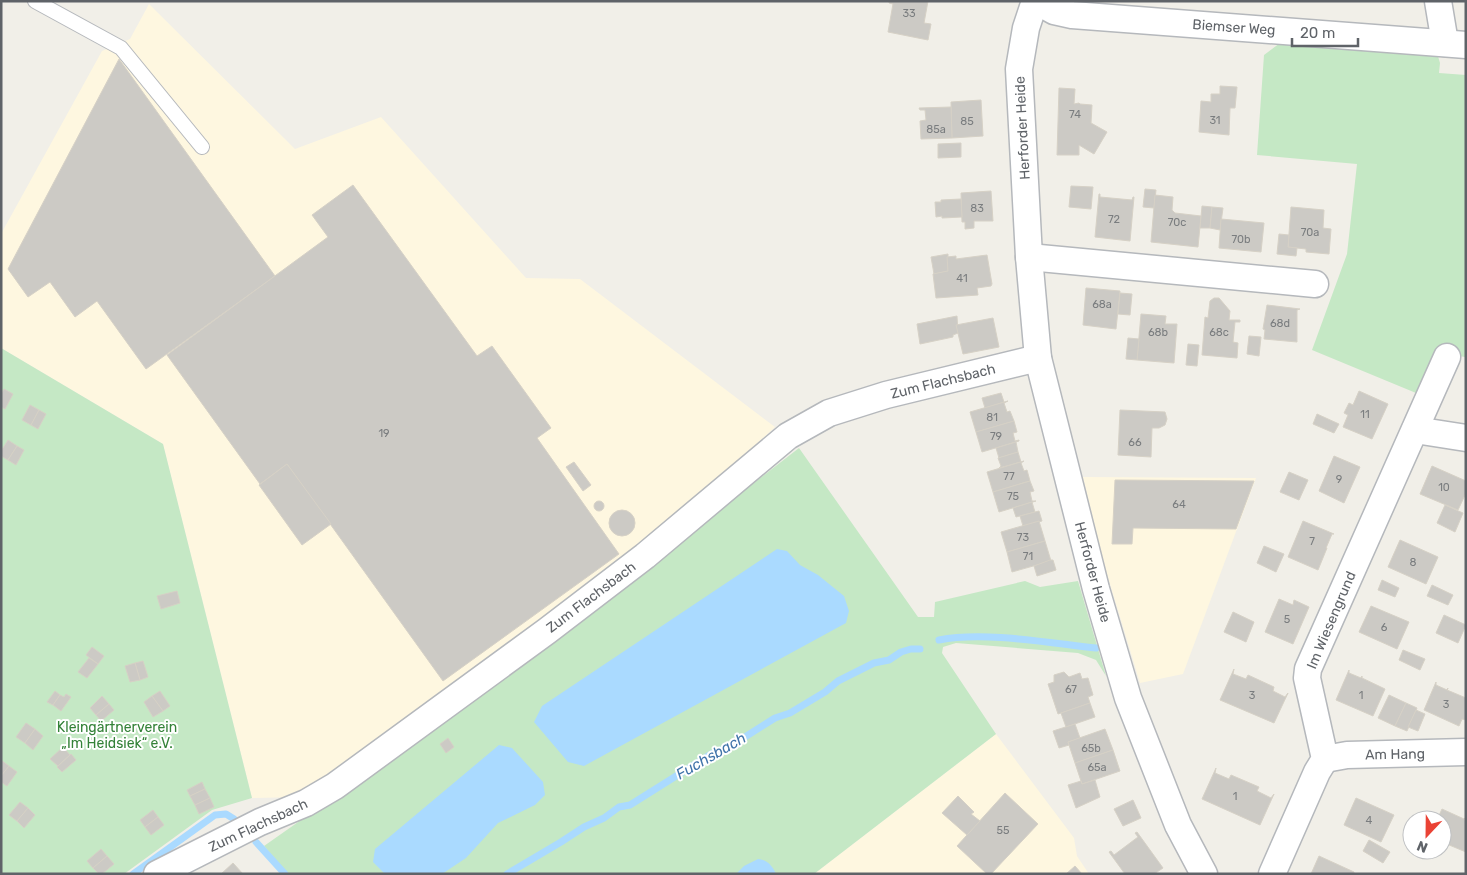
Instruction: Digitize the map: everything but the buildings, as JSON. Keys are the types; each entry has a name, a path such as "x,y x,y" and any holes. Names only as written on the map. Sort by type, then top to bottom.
{"street":[{"name":"Biemser Weg","path":"1036,1 1054,12 1072,15 1455,44"},
{"name":"Herforder Heide","path":"1036,1 1026,28 1019,69 1029,257 1038,358 1096,589 1128,698 1178,825 1204,874"},
{"path":"1438,1 1455,44"},
{"path":"1029,257 1315,284"},
{"name":"Im Wiesengrund","path":"1325,759 1308,678 1308,670 1447,357"},
{"name":"Zum Flachsbach","path":"157,874 260,822 306,803 335,786 646,556 788,436 828,413 886,395 1038,358"},
{"path":"1416,430 1466,438"},
{"name":"Am Hang","path":"1325,759 1347,755 1466,752"},
{"path":"1269,872 1325,759"}],"lane":[{"path":"35,1 121,48 202,147"}],"shaded area":[{"path":"149,4 295,149 381,117 526,278 580,279 775,427 642,549 303,797 252,798 163,444 1,348 1,234 102,51 130,39"},
{"path":"1083,477 1256,478 1183,674 1140,683 1103,561"},
{"path":"996,734 1074,838 1077,856 1089,874 814,874"}],"green space":[{"path":"1284,40 1437,53 1440,63 1439,73 1466,75 1466,352 1465,357 1434,352 1416,393 1312,350 1347,254 1357,164 1257,155 1264,55"},
{"name":"Kleingärtnerverein „Im Heidsiek“ e.V.","path":"1,348 163,444 252,798 212,810 124,874 1,874"},
{"path":"799,448 918,617 934,617 935,602 1025,581 1040,587 1078,581 1106,676 1096,660 1078,653 956,643 943,647 942,653 996,734 814,874 288,874 264,846 489,688"}],"water":[{"path":"777,549 787,551 800,565 818,575 844,596 849,611 846,623 584,766 568,762 534,722 542,706"},
{"path":"499,745 512,748 543,782 545,795 535,805 498,823 466,858 442,874 385,874 373,862 375,849"},
{"path":"758,859 764,860 769,864 776,874 736,874 744,866"}],"waterway":[{"name":"Fuchsbach","path":"939,640 996,637 1096,648"},
{"name":"Fuchsbach","path":"507,874 584,827 604,818 619,807 630,805 716,751 726,749 775,718 790,713 825,692 838,681 874,663 889,660 901,652 920,649"},
{"name":"Fuchsbach","path":"133,874 215,815 226,814 234,819"},
{"name":"Fuchsbach","path":"256,842 285,874"}]}
